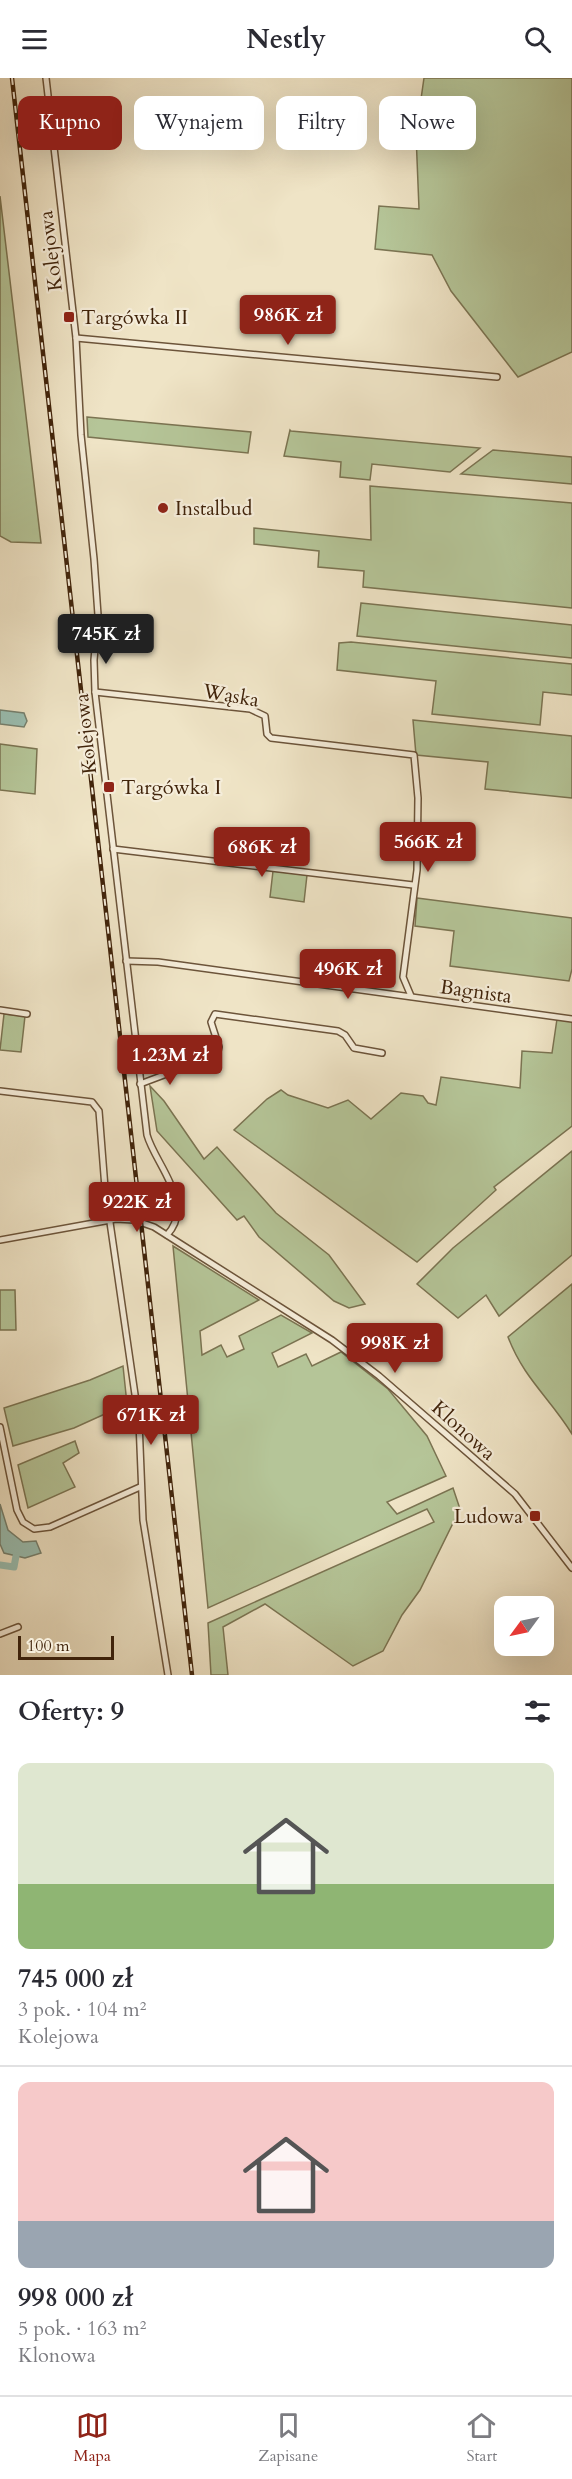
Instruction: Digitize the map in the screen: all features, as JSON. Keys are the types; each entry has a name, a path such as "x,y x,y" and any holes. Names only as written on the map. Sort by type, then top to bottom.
{"street":[{"name":"Kolejowa","path":"46,78 76,338 81,435 98,615 94,660 95,692 140,1084 149,1143 173,1189 174,1217 172,1229 167,1235"},
{"path":"76,338 497,376"},
{"name":"Wąska","path":"95,692 250,709 265,716 267,734 271,738 414,755 418,809 417,870 413,885"},
{"path":"113,849 413,885 403,977 411,996"},
{"name":"Bagnista","path":"126,961 158,962 572,1019"},
{"path":"0,1010 27,1014"},
{"path":"140,1084 211,1060 219,1052 211,1022 215,1014 338,1031 345,1035 354,1048 382,1053"},
{"path":"0,1091 92,1102 98,1107 110,1220 139,1422 143,1520 168,1675"},
{"name":"Klonowa","path":"0,1240 110,1220 143,1222 167,1235 332,1340 379,1376 515,1494 530,1509 572,1568"},
{"path":"0,1427 17,1510 23,1522 34,1529 50,1527 140,1487"},
{"path":"0,1635 18,1627"}],"green space":[{"path":"424,78 572,78 572,352 518,377 451,291 432,255 375,249 379,206 419,209 417,150 476,150 476,96 421,96"},
{"path":"0,196 41,543 11,542 0,536"},
{"path":"87,417 251,432 248,453 88,437"},
{"path":"290,430 480,448 450,472 372,464 370,480 340,477 341,462 284,456"},
{"path":"493,450 572,457 572,484 461,474"},
{"path":"370,486 572,503 572,608 363,587 364,571 318,567 319,551 254,544 254,528 371,540"},
{"path":"361,603 572,625 572,658 357,636"},
{"path":"351,642 572,664 572,695 543,692 540,725 432,714 436,681 337,670 339,643"},
{"path":"413,720 572,736 572,798 485,789 488,762 416,755"},
{"path":"0,744 37,749 35,794 0,790"},
{"path":"231,840 277,846 275,865 229,860"},
{"path":"273,871 307,875 304,902 270,897"},
{"path":"417,898 572,918 572,969 569,981 450,966 454,931 415,926"},
{"path":"4,1014 25,1016 21,1052 0,1050"},
{"path":"557,1019 572,1021 572,1126 494,1187 496,1190 417,1262 234,1130 267,1099 281,1090 288,1095 328,1108 348,1100 371,1119 401,1093 423,1096 428,1103 436,1105 441,1077 520,1088 522,1051 552,1053"},
{"path":"150,1086 164,1101 204,1159 217,1147 276,1213 329,1255 365,1304 349,1308 334,1301 259,1237 244,1216 237,1220 157,1131"},
{"path":"572,1151 572,1255 499,1316 486,1295 458,1318 417,1284 453,1248"},
{"path":"173,1246 259,1300 200,1331 202,1355 221,1345 227,1357 244,1349 239,1336 281,1315 312,1333 272,1353 278,1367 306,1354 312,1366 341,1352 388,1389 427,1436 446,1476 387,1502 397,1514 453,1488 460,1509 420,1590 402,1615 383,1651 353,1666 265,1604 223,1627 228,1675 211,1675 208,1623 434,1522 427,1509 208,1608"},
{"path":"572,1284 572,1434 529,1377 508,1337"},
{"path":"0,1290 15,1290 16,1330 0,1330"},
{"path":"123,1366 127,1404 74,1428 13,1446 4,1408 90,1380"},
{"path":"75,1441 79,1453 63,1463 75,1487 28,1508 18,1465"}],"water":[{"path":"0,710 24,713 27,721 24,727 0,724"},
{"path":"0,1504 8,1530 23,1542 36,1541 41,1553 25,1558 4,1553 0,1544"}],"waterway":[{"path":"0,1565 14,1567 16,1556"}],"railway":[{"path":"12,78 192,1675"}],"place":[{"name":"Targówka II","path":"69,317"},
{"name":"Instalbud","path":"163,508"},
{"name":"Targówka I","path":"109,787"},
{"name":"Ludowa","path":"535,1516"}]}
